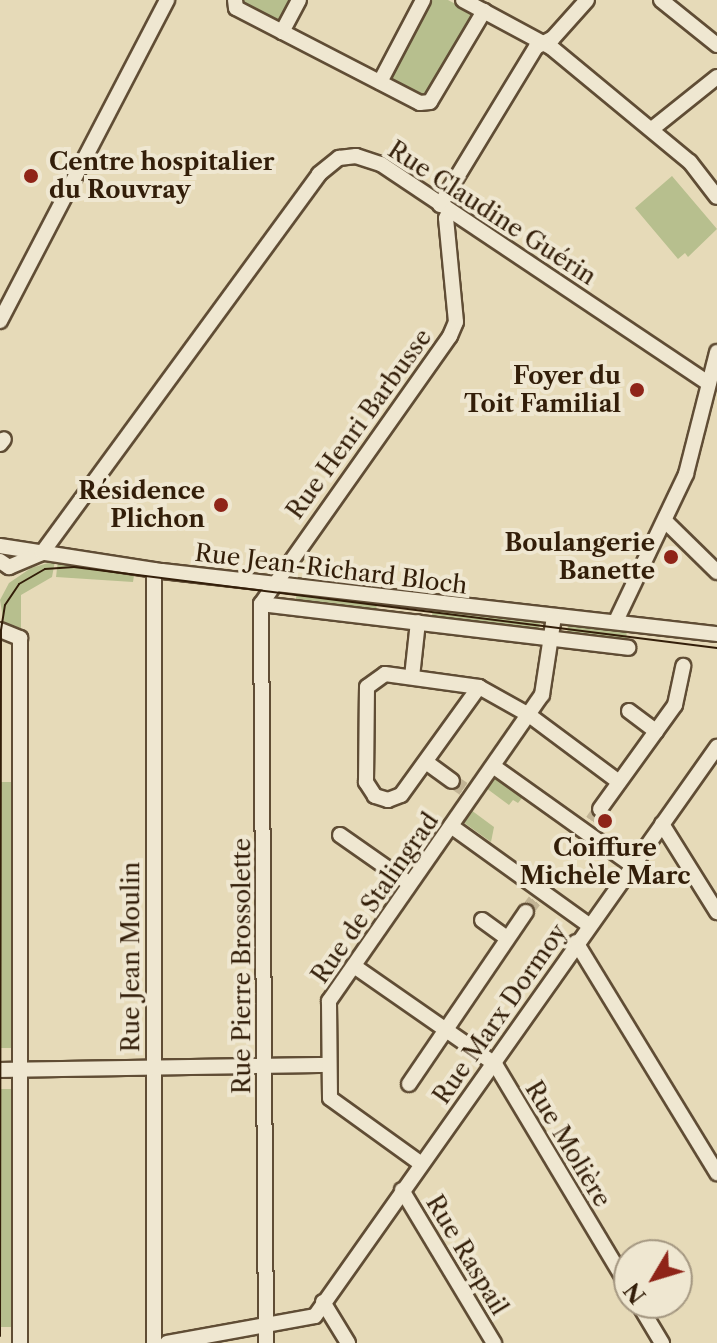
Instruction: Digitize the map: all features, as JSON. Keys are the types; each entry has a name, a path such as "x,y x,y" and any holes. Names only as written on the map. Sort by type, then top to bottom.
{"street":[{"path":"0,321 167,0"},
{"path":"235,0 236,8 380,82 430,102 484,11"},
{"path":"282,32 299,0"},
{"path":"380,82 423,0"},
{"path":"463,0 543,42 695,166 717,197"},
{"path":"445,208 523,65 587,0"},
{"path":"661,0 717,45"},
{"path":"652,129 717,77"},
{"name":"Rue Claudine Guérin","path":"42,553 319,174 339,158 369,158 708,383"},
{"name":"Rue Henri Barbusse","path":"261,604 271,584 450,336 456,322 445,208"},
{"path":"616,621 686,474 717,352"},
{"path":"665,521 717,572"},
{"name":"Rue Jean-Richard Bloch","path":"3,559 42,553 154,570 717,634"},
{"name":"Rue Jean Moulin","path":"154,570 154,1343"},
{"name":"Rue Jean-Richard Bloch","path":"261,604 628,648"},
{"name":"Rue Pierre Brossolette","path":"261,604 265,1336"},
{"name":"Rue de Stalingrad","path":"420,1163 330,1098 329,1001 451,826 463,789 493,766 542,695 554,617"},
{"path":"412,677 418,622"},
{"path":"0,630 20,638 20,1343"},
{"path":"592,821 675,705 683,666"},
{"path":"479,687 401,795 388,800 375,796 366,782 367,687 385,674 479,687 529,715 619,782"},
{"path":"629,711 656,731"},
{"name":"Rue Marx Dormoy","path":"321,1305 420,1163 495,1064 576,942 717,747"},
{"path":"426,762 463,789"},
{"path":"493,766 592,821 632,865"},
{"path":"662,824 717,912"},
{"path":"451,826 534,901 589,925"},
{"path":"340,835 410,884"},
{"path":"409,1084 534,901"},
{"path":"482,920 507,938"},
{"path":"576,942 717,1173"},
{"path":"354,966 495,1064"},
{"name":"Rue Molière","path":"495,1064 613,1261"},
{"path":"0,1070 328,1065"},
{"name":"Rue Raspail","path":"402,1190 494,1343"},
{"path":"167,1343 265,1336 306,1322 321,1305 348,1343"},
{"path":"648,1319 662,1343"}],"green space":[{"path":"238,0 294,0 280,26"},
{"path":"428,0 448,0 476,15 428,98 422,100 386,80"},
{"path":"672,176 717,229 688,257 685,253 678,259 635,208"},
{"path":"58,560 135,569 133,582 56,577"},
{"path":"55,561 52,577 21,595 21,628 4,625 0,600 9,583 31,568"},
{"path":"297,590 377,600 376,613 295,603"},
{"path":"433,607 540,620 539,633 431,620"},
{"path":"568,625 627,628 626,644 567,637"},
{"path":"494,778 522,798 518,803 513,800 509,805 486,788"},
{"path":"0,782 15,782 15,1048 0,1048"},
{"path":"471,810 494,827 491,842 463,822"},
{"path":"0,1089 17,1089 17,1327 0,1327"}],"tunnel":[{"path":"452,781 464,789"},
{"path":"592,821 600,809"},
{"path":"526,912 535,900"}],"tram line":[{"path":"0,1336 1,630 5,605 19,584 45,569 74,567 717,648"}],"place":[{"name":"Centre hospitalier du Rouvray","path":"31,176"},
{"name":"Foyer du Toit Familial","path":"637,390"},
{"name":"Résidence Plichon","path":"221,505"},
{"name":"Boulangerie Banette","path":"671,557"},
{"name":"Coiffure Michèle Marc","path":"605,821"}]}
